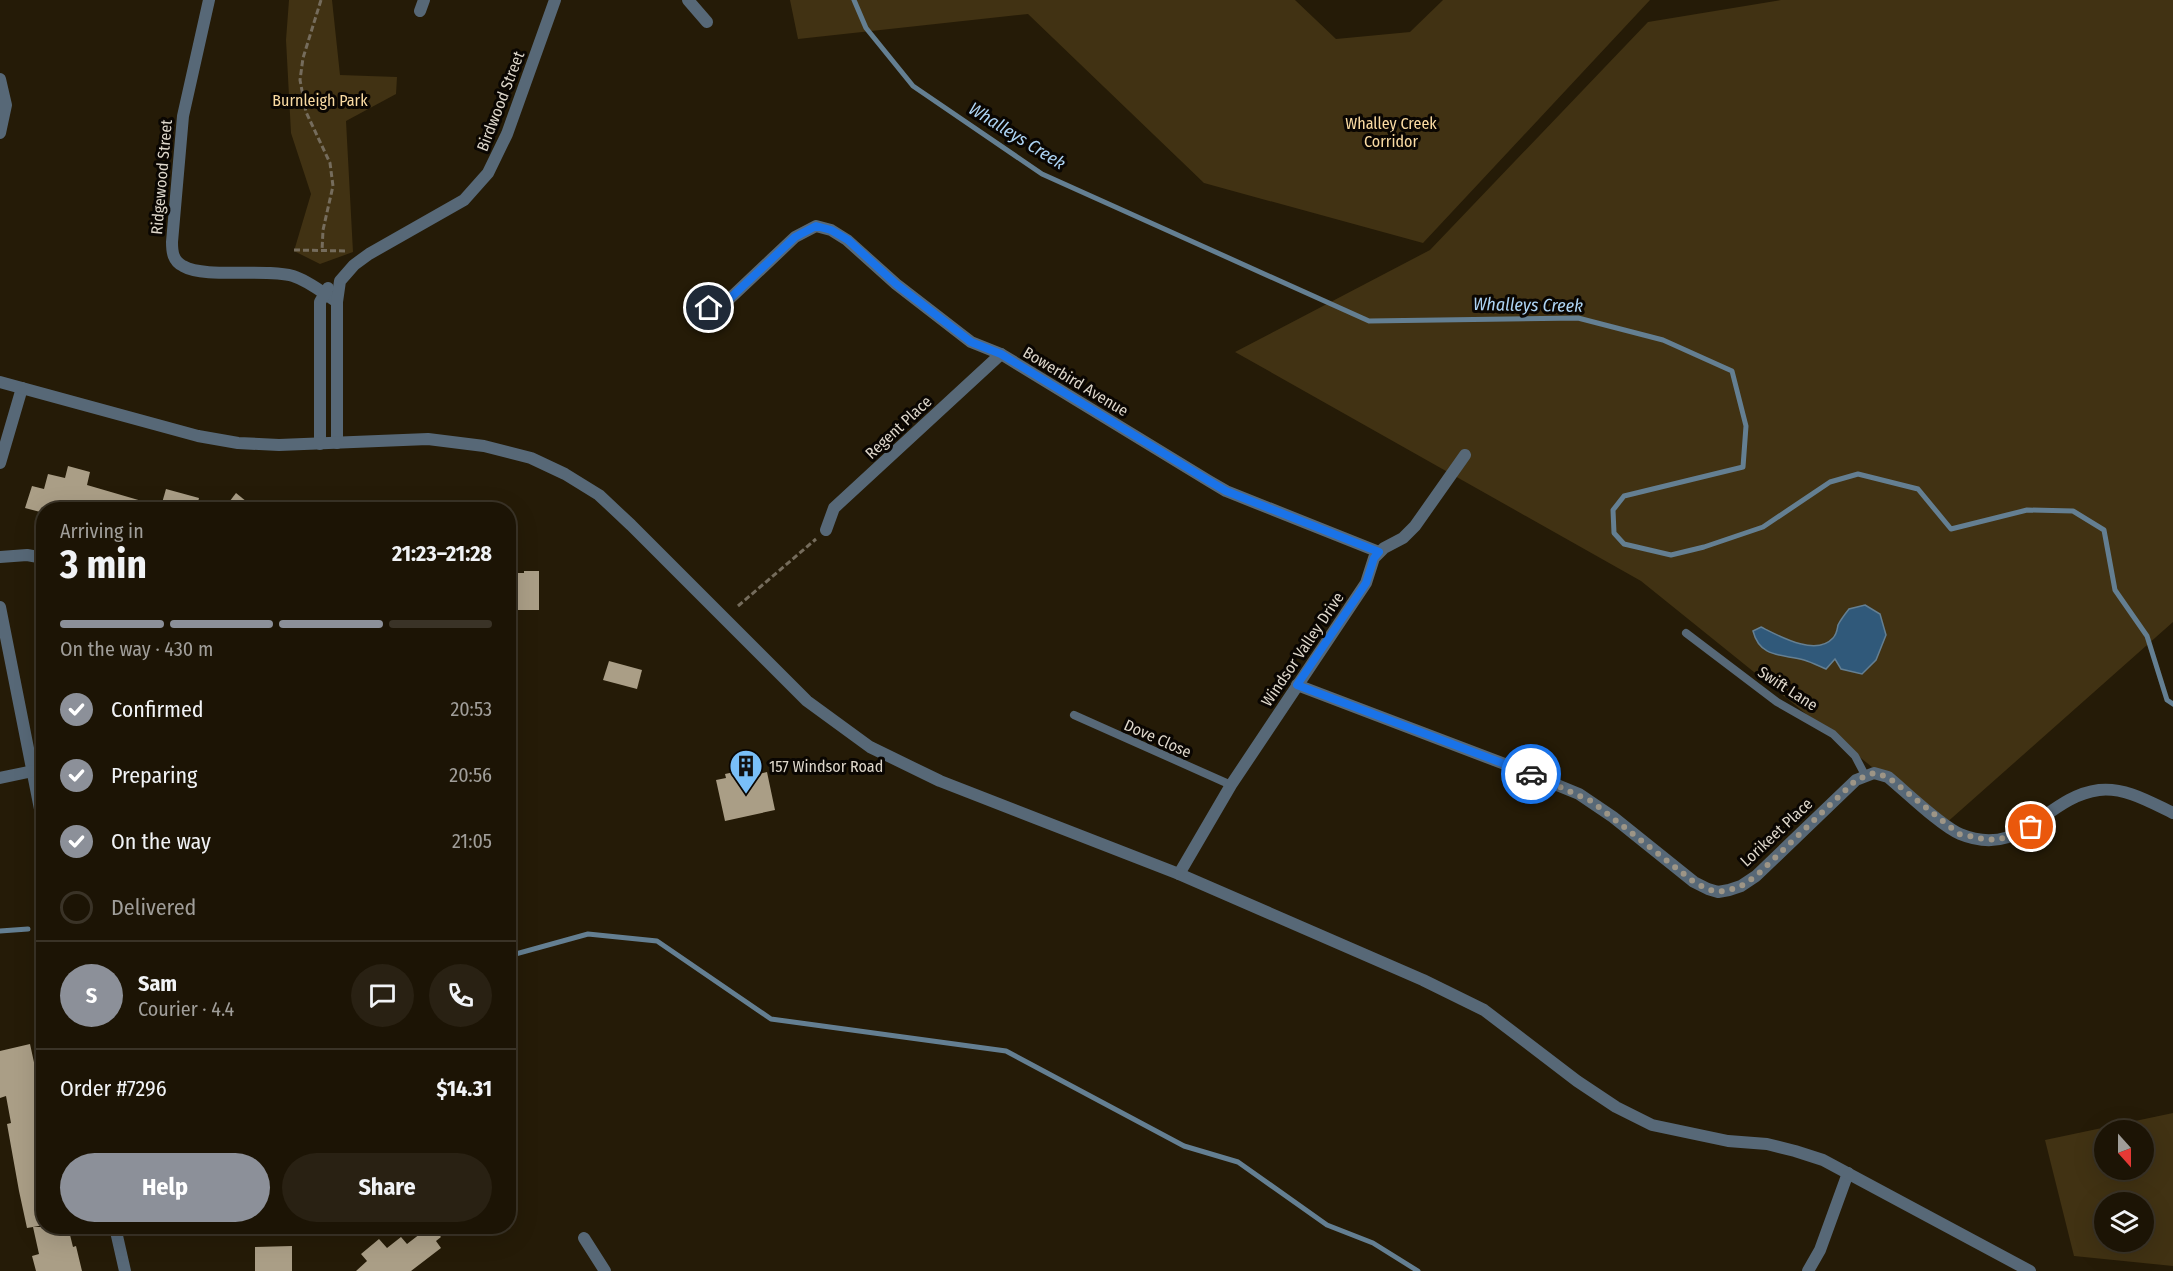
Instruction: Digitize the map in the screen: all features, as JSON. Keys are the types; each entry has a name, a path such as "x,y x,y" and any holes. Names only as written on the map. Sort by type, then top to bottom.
{"street":[{"name":"Ridgewood Street","path":"209,0 181,130 172,242 175,259 181,265 199,271 292,276 306,281 337,302"},
{"name":"Birdwood Street","path":"324,293 340,281 354,265 373,252 464,200 488,173 507,134 555,0"},
{"path":"688,0 707,22"},
{"path":"0,79 6,105 0,133"},
{"name":"Bowerbird Avenue","path":"693,312 724,304 795,237 816,226 831,230 848,240 896,284 971,342 1001,354 1226,491 1379,552"},
{"path":"337,443 337,302 340,281"},
{"path":"320,444 320,302 324,293"},
{"name":"Regent Place","path":"826,530 834,508 1001,354"},
{"path":"0,382 215,440 264,445 428,440 465,443 531,458 565,474 599,495 807,701 870,747 940,781 1179,873 1423,980 1484,1010 1577,1081 1616,1107 1652,1125 1728,1142 1767,1144 1823,1160 2030,1271"},
{"path":"0,463 22,387"},
{"path":"1379,552 1403,538 1415,526 1465,455"},
{"name":"Windsor Valley Drive","path":"1179,873 1231,785 1366,583 1374,558 1379,552"},
{"path":"0,557 36,557"},
{"path":"0,607 36,787"},
{"name":"Lorikeet Place","path":"1297,685 1579,794 1613,817 1694,882 1718,892 1741,886 1756,876 1843,792 1865,775"},
{"path":"0,778 33,771"},
{"path":"1865,775 1874,773 1888,777 1959,834 1988,840 2012,837 2031,827 2053,808 2080,794 2100,790 2124,792 2173,813"},
{"path":"1808,1271 1820,1250 1848,1173"},
{"path":"117,1234 125,1271"},
{"path":"584,1238 605,1271"}],"lane":[{"name":"Swift Lane","path":"1686,633 1777,702 1833,734 1855,756 1865,775"},
{"name":"Dove Close","path":"1074,715 1231,785"}],"path":[{"path":"321,0 303,58 300,80 306,112 330,163 333,186 323,230 321,251"},
{"path":"294,250 373,252"},
{"path":"738,606 826,530"}],"green space":[{"name":"Burnleigh Park","path":"289,0 332,0 340,75 397,77 396,94 346,121 353,252 320,264 294,251 311,194 291,133 286,40"},
{"name":"Whalley Creek Corridor","path":"790,0 1295,0 1336,39 1410,32 1443,0 1650,0 1423,243 1204,183 1028,14 798,39"},
{"path":"1781,0 2173,0 2173,622 1944,825 1641,581 1235,352 1430,250 1648,22"},
{"path":"2173,1113 2173,1266 2074,1256 2045,1140 2094,1130 2094,1180 2154,1180 2154,1120 2140,1120"}],"water":[{"path":"1865,605 1880,614 1886,635 1876,660 1862,674 1841,669 1835,659 1826,669 1804,660 1774,654 1761,646 1753,631 1761,627 1797,643 1817,646 1826,643 1834,636 1839,623 1849,609"}],"building":[{"path":"68,466 90,472 87,485 145,502 36,502 36,511 25,508 32,486 44,489 48,474 65,478"},
{"path":"166,489 199,498 198,502 162,502"},
{"path":"236,493 247,502 229,502"},
{"path":"524,571 539,571 539,610 516,610 516,573 524,573"},
{"path":"609,661 642,670 637,689 603,680"},
{"name":"157 Windsor Road","path":"758,767 759,774 767,772 775,810 725,821 716,780 726,778 725,774"},
{"path":"30,1044 36,1072 36,1226 27,1228 19,1191 7,1124 11,1123 6,1096 0,1098 0,1051"},
{"path":"33,1227 36,1227 36,1234 70,1234 73,1247 76,1246 82,1271 36,1271 32,1256 39,1254"},
{"path":"420,1234 439,1234 441,1237 436,1241 441,1248 411,1271 356,1271 367,1261 361,1254 379,1239 387,1248 401,1237 407,1244"},
{"path":"292,1246 292,1271 255,1271 255,1247"}],"waterway":[{"name":"Whalleys Creek","path":"854,0 866,28 913,86 1042,174 1369,321 1578,318 1663,340 1732,371 1746,426 1743,467 1624,496 1613,510 1614,533 1624,544 1671,555 1704,547 1763,527 1830,482 1858,474 1918,489 1951,529 2027,510 2073,511 2104,530 2115,590 2147,636 2167,700 2173,704"},
{"path":"0,931 28,929"},
{"path":"516,954 588,934 657,941 771,1019 1006,1051 1184,1146 1238,1162 1327,1225 1373,1243 1418,1271"}],"way so far":[{"path":"1531,774 1591,801 1694,882 1718,892 1741,886 1756,876 1856,780 1874,773 1888,777 1959,834 1988,840 2012,837 2031,827"}],"place":[{"name":"157 Windsor Road","path":"746,795"}],"route":[{"path":"709,308 724,304 795,237 816,226 831,230 848,240 896,284 971,342 1001,354 1226,491 1324,528 1379,552 1374,558 1366,583 1297,685 1531,774"}]}
